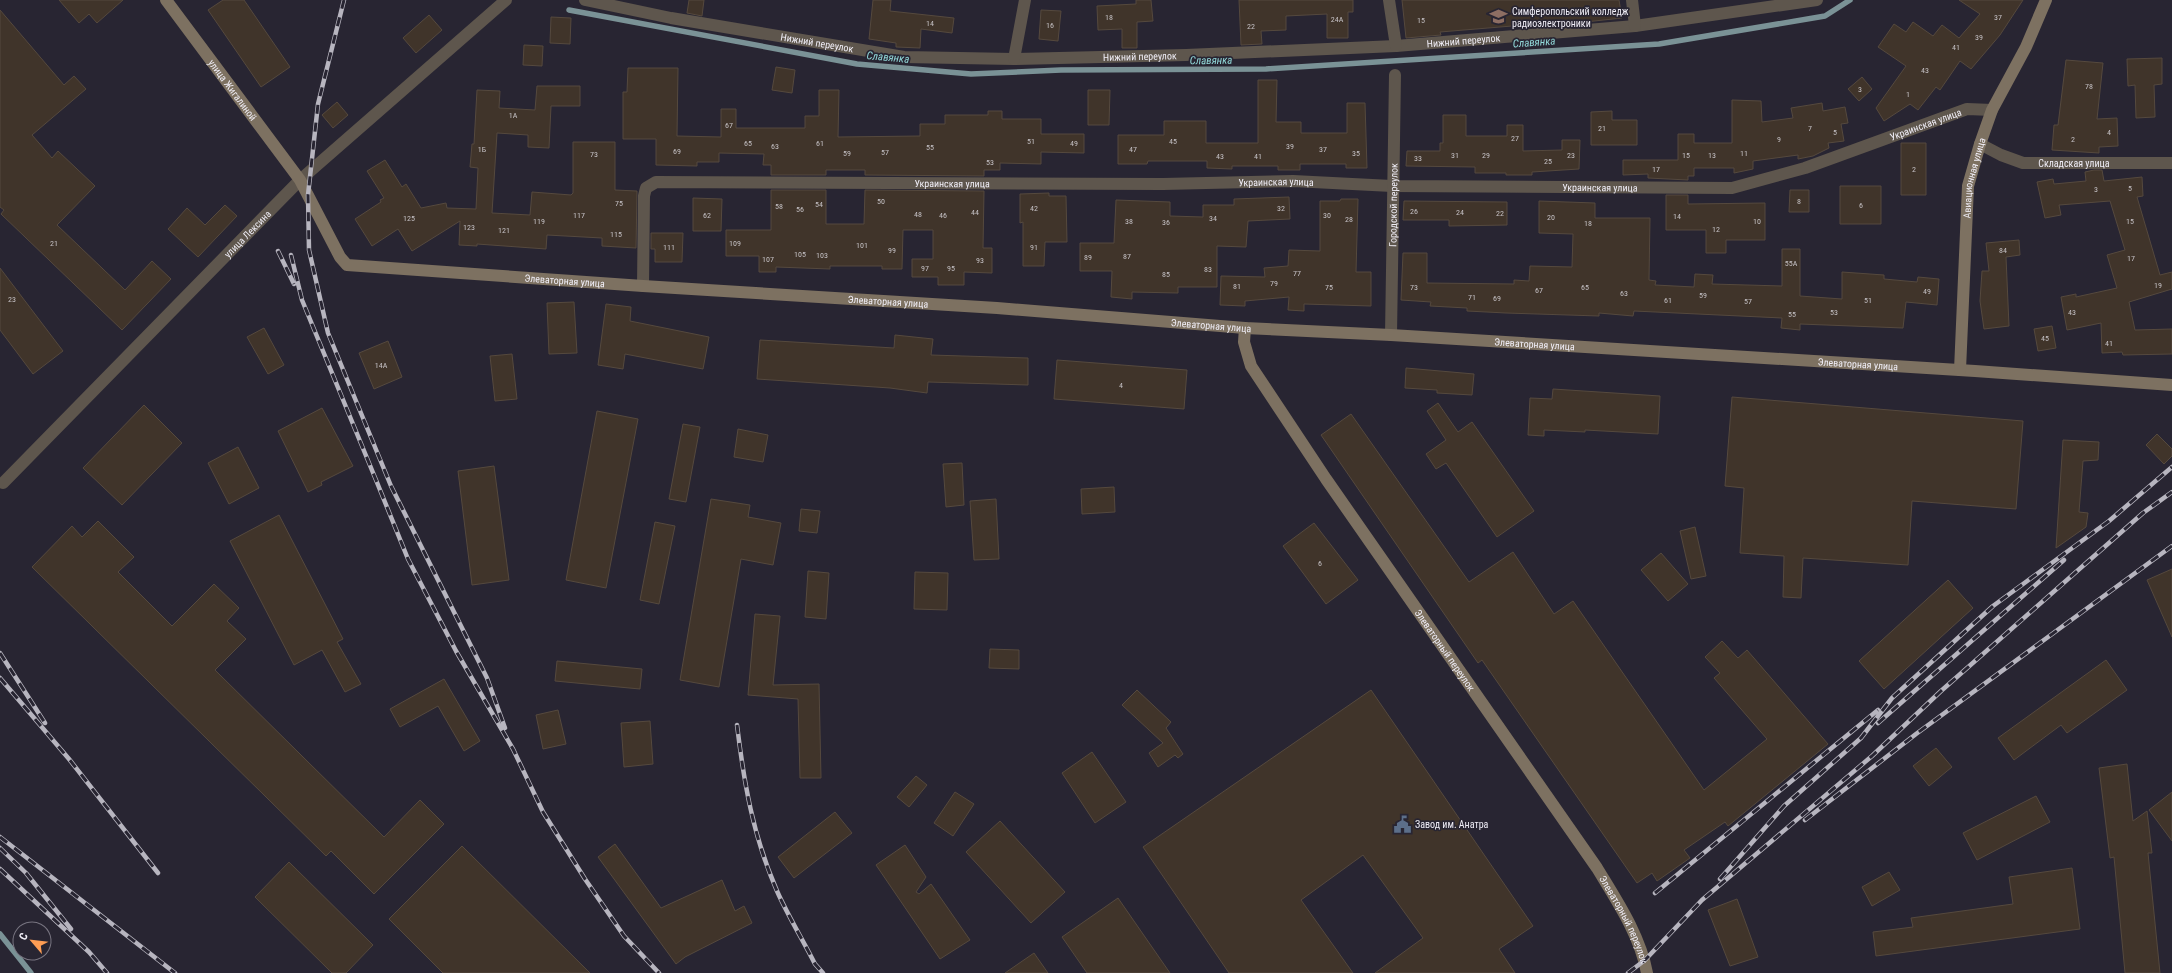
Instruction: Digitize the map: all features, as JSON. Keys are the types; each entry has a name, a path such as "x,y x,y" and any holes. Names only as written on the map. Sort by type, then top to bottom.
{"main road":[{"name":"улица Жигалиной","path":"166,0 300,180"},
{"name":"Авиационная улица","path":"1960,370 1968,186 1980,144 1992,110 2026,47 2046,0"},
{"name":"Элеваторная улица","path":"300,180 340,258 347,265 643,286 997,308 1245,328 1391,335 1960,370 2172,385"},
{"name":"Элеваторный переулок","path":"1245,328 1244,342 1251,366 1326,479 1597,868 1630,925 1645,960 1647,973"}],"street":[{"name":"улица Лексина","path":"3,483 300,180 506,0"},
{"name":"Нижний переулок","path":"585,0 671,18 904,57 1014,60 1186,55 1396,46 1635,26 1817,0"},
{"path":"1014,60 1026,0"},
{"path":"1389,0 1396,46"},
{"path":"1632,0 1635,26"},
{"name":"Городской переулок","path":"1391,335 1392,186 1395,75"},
{"name":"Украинская улица","path":"643,286 644,196 646,188 650,184 656,182 1163,184 1293,181 1392,186 1732,188 1805,168 1966,109 1992,110"},
{"name":"Складская улица","path":"1980,144 2001,155 2023,163 2172,163"}],"building":[{"path":"59,0 123,0 97,23 89,14 79,23"},
{"path":"223,0 244,0 290,67 261,87 208,10"},
{"path":"689,0 704,0 702,16 687,13"},
{"path":"873,0 891,0 890,11 954,18 952,33 921,29 920,48 896,47 896,43 869,39"},
{"path":"1136,0 1151,0 1153,21 1137,22 1137,48 1122,48 1122,29 1098,30 1097,6 1136,4"},
{"path":"1239,0 1353,0 1353,12 1348,12 1348,38 1327,38 1327,14 1286,16 1286,30 1261,31 1262,44 1241,45"},
{"path":"1402,0 1619,0 1622,18 1548,26 1548,23 1440,32 1441,35 1406,38"},
{"path":"1959,0 2023,0 2000,35 1971,69 1960,61 1940,90 1936,87 1918,110 1910,104 1884,121 1876,108 1906,66 1878,47 1894,24 1906,32 1913,22 1933,36 1942,25 1959,38 1980,14"},
{"path":"0,10 64,85 74,76 86,89 32,135 52,158 58,151 95,186 57,225 125,290 152,261 171,279 122,330 1,214 4,210 0,207"},
{"path":"1041,10 1061,11 1058,41 1039,39"},
{"path":"429,15 442,30 416,53 403,38"},
{"path":"551,17 571,18 570,44 550,43"},
{"path":"524,45 543,46 542,66 523,65"},
{"path":"2162,58 2162,84 2154,85 2155,117 2136,118 2135,85 2128,86 2127,59"},
{"path":"2066,60 2103,63 2097,119 2117,118 2118,146 2099,147 2099,153 2052,150 2054,125 2058,125"},
{"path":"776,67 795,70 792,93 772,90"},
{"path":"628,68 678,68 677,136 721,137 721,109 736,109 736,128 805,128 805,116 819,116 819,90 839,90 838,137 920,136 920,124 945,124 945,115 988,115 988,111 1002,111 1002,119 1041,119 1041,134 1084,134 1084,153 1041,152 1041,164 1000,163 1000,170 984,170 984,176 865,175 865,170 826,170 826,175 771,175 771,165 763,165 764,154 719,153 719,162 697,162 697,166 656,165 656,139 623,139 623,92 627,92"},
{"path":"1862,77 1872,89 1859,101 1848,89"},
{"path":"1258,80 1277,80 1276,122 1301,122 1301,133 1347,133 1347,103 1365,103 1367,168 1346,168 1346,164 1300,164 1300,170 1278,170 1278,166 1232,166 1232,169 1207,168 1207,161 1148,161 1147,164 1118,164 1118,135 1164,135 1164,121 1206,121 1206,143 1258,143"},
{"path":"537,86 580,86 580,106 551,106 549,148 528,147 528,135 497,133 492,213 530,215 532,192 571,195 573,193 573,142 615,142 615,190 637,191 636,248 602,246 602,238 547,235 546,249 477,244 477,246 459,245 460,221 412,251 398,229 372,246 355,219 381,202 380,200 384,198 367,171 385,160 402,187 406,184 421,208 446,203 447,208 476,209 478,168 470,167 472,144 474,144 477,90 500,91 499,108 535,110"},
{"path":"1088,90 1110,90 1109,125 1088,125"},
{"path":"1732,100 1761,101 1762,122 1793,118 1791,108 1822,103 1823,111 1845,107 1848,123 1841,124 1844,141 1828,143 1829,148 1813,156 1798,159 1798,155 1753,161 1753,169 1734,173 1734,168 1694,168 1694,176 1688,176 1688,180 1648,178 1648,174 1623,175 1623,160 1678,160 1678,134 1694,134 1694,143 1732,143"},
{"path":"337,102 348,115 333,128 322,115"},
{"path":"1612,111 1612,120 1637,120 1637,145 1591,145 1591,112"},
{"path":"1443,115 1466,115 1466,136 1507,136 1507,125 1523,125 1523,151 1562,150 1562,140 1580,140 1579,169 1532,172 1532,175 1506,175 1506,173 1475,173 1475,167 1406,166 1407,151 1440,151 1440,143 1443,143"},
{"path":"1901,143 1926,143 1926,195 1901,195"},
{"path":"2102,170 2104,181 2142,177 2143,196 2137,197 2160,275 2172,272 2172,289 2129,302 2135,330 2172,329 2172,354 2123,355 2122,352 2102,353 2101,323 2067,330 2061,297 2076,294 2076,297 2117,288 2107,255 2125,250 2110,201 2059,205 2061,215 2045,218 2037,182 2053,179 2054,184 2086,181 2085,172"},
{"path":"1840,186 1881,186 1881,224 1840,224"},
{"path":"771,190 826,190 826,224 864,224 865,190 984,191 983,248 992,248 992,273 964,272 964,285 938,285 938,277 912,277 912,259 933,259 933,230 903,230 902,269 882,269 882,266 830,266 830,269 776,267 776,272 759,272 759,256 726,256 726,230 771,230"},
{"path":"1790,190 1809,190 1809,212 1789,212"},
{"path":"1049,193 1049,196 1066,196 1067,242 1045,242 1044,266 1023,266 1023,222 1020,223 1020,194"},
{"path":"1666,195 1688,195 1688,204 1765,203 1765,240 1726,240 1726,253 1706,253 1706,230 1666,230"},
{"path":"1289,197 1290,219 1248,221 1246,247 1217,246 1217,287 1178,287 1178,293 1132,292 1132,299 1111,297 1112,271 1080,271 1080,243 1114,243 1116,200 1170,202 1170,216 1203,217 1203,205 1234,205 1234,199"},
{"path":"693,198 722,199 721,231 693,231"},
{"path":"1341,199 1358,199 1356,272 1371,272 1371,306 1304,304 1304,311 1288,310 1289,297 1245,301 1245,306 1220,305 1221,276 1265,277 1264,268 1288,266 1289,250 1320,251 1320,201 1340,201"},
{"path":"1404,201 1507,202 1507,225 1449,226 1449,220 1403,220"},
{"path":"1539,201 1595,203 1595,218 1650,218 1649,280 1656,281 1655,285 1694,287 1695,274 1713,275 1712,284 1782,286 1782,249 1800,249 1800,296 1842,299 1842,272 1884,275 1884,279 1917,282 1918,277 1939,279 1937,305 1906,302 1903,328 1800,324 1800,330 1781,328 1782,318 1634,311 1633,316 1599,313 1599,316 1506,313 1467,311 1467,308 1430,306 1431,302 1401,300 1403,253 1427,253 1427,283 1514,284 1514,280 1529,281 1530,266 1572,267 1573,234 1539,233"},
{"path":"225,205 237,216 198,257 168,229 187,208 205,225"},
{"path":"651,233 683,233 682,262 655,262 655,249 651,249"},
{"path":"2019,240 2020,255 2006,257 2009,326 1984,329 1980,301 1982,271 1989,271 1986,243"},
{"path":"0,268 63,351 33,374 0,330"},
{"path":"574,302 577,353 549,354 547,303"},
{"path":"606,304 631,307 630,321 709,337 703,369 625,354 623,369 598,365"},
{"path":"2052,326 2056,348 2038,351 2034,329"},
{"path":"264,328 284,365 268,374 247,337"},
{"path":"895,335 933,339 931,355 1028,358 1028,385 928,382 927,393 890,388 757,379 760,340 894,348"},
{"path":"388,341 402,377 374,389 359,353"},
{"path":"512,354 517,399 495,401 490,356"},
{"path":"1057,360 1187,370 1184,409 1054,399"},
{"path":"1406,368 1474,374 1472,395 1437,393 1437,390 1405,388"},
{"path":"1553,389 1660,396 1658,434 1585,430 1585,432 1544,430 1544,436 1528,435 1530,398 1552,399"},
{"path":"1732,397 2023,421 2016,509 1912,501 1908,565 1803,558 1801,598 1783,597 1784,556 1740,553 1744,488 1725,486"},
{"path":"1438,403 1458,432 1472,422 1534,511 1497,537 1446,463 1436,469 1426,454 1446,440 1427,411"},
{"path":"144,405 182,443 122,505 83,468"},
{"path":"322,408 353,466 321,482 322,485 308,492 278,431"},
{"path":"597,411 638,419 606,588 566,580"},
{"path":"1351,414 1469,582 1513,552 1554,614 1573,601 1704,790 1767,739 1714,678 1720,673 1705,657 1722,641 1738,658 1747,650 1828,744 1728,826 1725,822 1684,850 1690,858 1657,881 1652,873 1637,883 1482,660 1478,663 1321,435"},
{"path":"683,424 700,427 686,502 669,499"},
{"path":"738,429 768,435 763,462 734,457"},
{"path":"2157,434 2172,449 2172,456 2164,464 2146,445"},
{"path":"2063,440 2099,442 2098,460 2083,461 2079,512 2088,513 2086,527 2056,548"},
{"path":"238,447 259,488 229,504 208,463"},
{"path":"962,463 964,505 946,507 943,464"},
{"path":"494,466 509,580 472,585 458,471"},
{"path":"1114,487 1115,512 1082,514 1081,489"},
{"path":"711,499 750,505 748,517 781,523 773,565 741,559 719,687 680,680"},
{"path":"996,499 999,559 974,560 970,501"},
{"path":"801,509 820,511 817,533 799,531"},
{"path":"279,515 343,639 337,642 361,684 345,692 322,650 294,665 230,541"},
{"path":"98,521 134,557 118,572 172,626 214,584 239,608 227,621 246,639 215,670 384,837 420,800 444,824 374,894 331,851 326,856 32,567 72,526 82,537"},
{"path":"655,522 675,526 659,604 640,600"},
{"path":"1314,523 1358,580 1326,604 1283,546"},
{"path":"1695,527 1706,576 1691,579 1680,531"},
{"path":"1661,553 1688,584 1668,601 1641,570"},
{"path":"2172,569 2172,637 2147,580"},
{"path":"808,571 829,573 826,619 805,617"},
{"path":"915,572 948,573 947,610 914,609"},
{"path":"1948,580 1973,608 1884,689 1859,661"},
{"path":"755,614 780,616 773,685 819,684 821,778 800,778 798,699 748,695"},
{"path":"990,649 1019,650 1019,669 989,668"},
{"path":"2106,660 2127,690 2067,733 2061,725 2014,760 1998,738"},
{"path":"557,661 642,669 640,689 555,681"},
{"path":"444,679 480,741 464,751 438,706 400,727 390,709"},
{"path":"1137,690 1171,722 1166,728 1183,754 1178,758 1175,755 1158,767 1149,753 1163,743 1122,705"},
{"path":"1371,690 1533,926 1499,949 1515,973 1375,973 1423,938 1363,855 1301,900 1353,973 1229,973 1143,847"},
{"path":"558,710 566,744 543,749 536,715"},
{"path":"650,721 653,764 624,767 621,723"},
{"path":"1936,748 1952,767 1929,786 1913,766"},
{"path":"1092,752 1126,802 1095,823 1062,773"},
{"path":"2127,764 2133,821 2147,811 2152,853 2148,853 2160,973 2125,973 2114,857 2110,858 2099,768"},
{"path":"916,776 927,785 909,807 897,797"},
{"path":"955,792 974,804 953,836 934,823"},
{"path":"2172,792 2172,841 2149,810"},
{"path":"2036,796 2050,822 1977,860 1963,833"},
{"path":"835,812 852,833 794,878 778,857"},
{"path":"1000,821 1065,892 1031,923 966,852"},
{"path":"615,844 661,908 722,880 735,911 744,906 752,923 685,957 676,964 598,857"},
{"path":"905,845 926,877 916,892 919,894 931,884 970,940 940,959 876,865"},
{"path":"462,846 590,973 443,973 389,919"},
{"path":"289,862 373,945 346,973 332,973 255,897"},
{"path":"2072,868 2080,929 1876,956 1873,932 1913,927 1911,918 2013,904 2009,877"},
{"path":"1889,872 1900,890 1872,906 1862,887"},
{"path":"1118,898 1170,973 1087,973 1062,937"},
{"path":"1737,899 1758,957 1730,966 1708,910"},
{"path":"1034,953 1048,973 1005,973"}],"waterway":[{"name":"Славянка","path":"569,10 857,64 971,74 1061,70 1266,69 1659,44 1825,16 1850,0"},
{"path":"0,934 31,973"}],"railway":[{"path":"344,0 318,104 308,195 309,250 328,333 391,486 487,678 505,728"},
{"path":"278,251 294,284"},
{"path":"291,255 302,300 408,559 456,651 513,749 543,812 585,879 624,936 659,973"},
{"path":"1720,879 1784,806 1861,738 1892,698 1993,606 2109,521 2172,467"},
{"path":"1628,973 1645,960 1702,900 1872,756 1941,691 2143,513 2172,492"},
{"path":"1805,820 1916,734 2172,546"},
{"path":"1878,723 2064,560"},
{"path":"0,653 45,723"},
{"path":"0,678 69,759 158,873"},
{"path":"1655,893 1878,710"},
{"path":"737,725 746,789 762,850 777,891 815,964 823,973"},
{"path":"0,837 175,973"},
{"path":"0,848 26,873 71,929"},
{"path":"0,869 89,952 107,973"}],"place":[{"name":"Симферопольский колледж радиоэлектроники","path":"1499,17"},
{"name":"Завод им. Анатра","path":"1402,824"}]}
